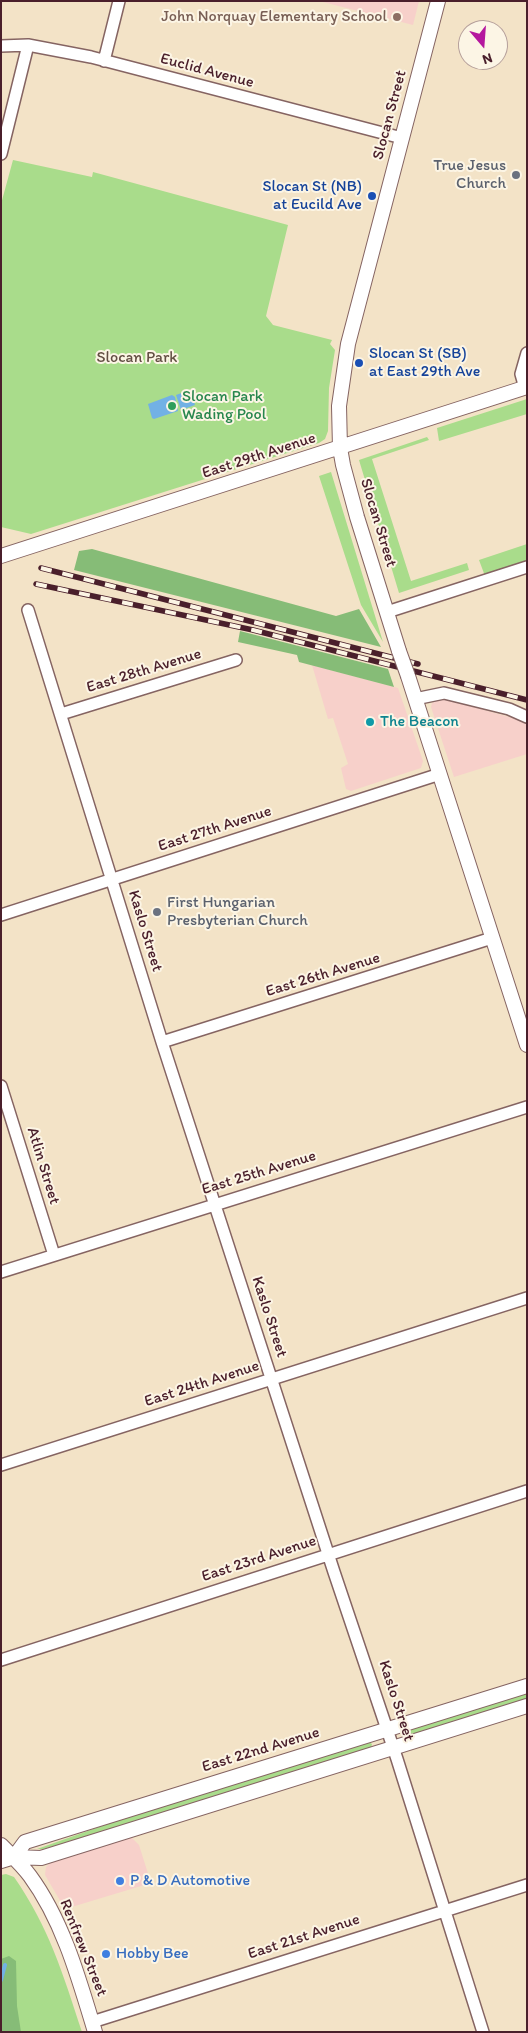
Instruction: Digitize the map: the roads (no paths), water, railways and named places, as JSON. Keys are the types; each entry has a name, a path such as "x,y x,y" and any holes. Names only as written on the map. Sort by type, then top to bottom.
{"street":[{"path":"104,61 119,1"},
{"name":"Slocan Street","path":"438,1 344,365 339,406 340,448 357,517 492,938 523,1020 527,1045"},
{"path":"1,154 28,45"},
{"name":"Euclid Avenue","path":"1,46 28,45 104,61 402,138"},
{"path":"526,388 521,374 527,353"},
{"name":"East 29th Avenue","path":"1,556 526,388"},
{"path":"387,612 527,567"},
{"name":"Kaslo Street","path":"28,610 162,1042 328,1554 394,1747 482,2032"},
{"name":"East 28th Avenue","path":"61,714 236,660"},
{"path":"416,699 444,693 509,709 527,718"},
{"name":"East 27th Avenue","path":"1,915 440,774"},
{"name":"East 26th Avenue","path":"162,1042 492,938"},
{"name":"Atlin Street","path":"1,1086 54,1255"},
{"name":"East 25th Avenue","path":"1,1272 527,1107"},
{"name":"East 24th Avenue","path":"1,1465 527,1298"},
{"name":"East 23rd Avenue","path":"1,1660 527,1491"},
{"name":"East 22nd Avenue","path":"8,1859 25,1842 527,1686"},
{"path":"8,1859 41,1858 527,1706"},
{"name":"Renfrew Street","path":"1,1845 8,1859 30,1876 60,1930 94,2027"},
{"name":"East 21st Avenue","path":"94,2027 444,1910 527,1885"}],"water":[{"path":"190,390 195,405 181,410 176,395"},
{"path":"172,395 175,397 178,411 152,418 148,404"}],"waterway":[{"path":"1,1980 5,1965"}],"railway":[{"path":"41,568 418,664"},
{"path":"36,584 253,630 527,700"}],"place":[{"name":"John Norquay Elementary School","path":"397,17"},
{"name":"True Jesus Church","path":"516,175"},
{"name":"Slocan St (NB) at Eucild Ave","path":"372,196"},
{"name":"Slocan St (SB) at East 29th Ave","path":"359,363"},
{"name":"Slocan Park Wading Pool","path":"172,406"},
{"name":"The Beacon","path":"370,722"},
{"name":"First Hungarian Presbyterian Church","path":"157,912"},
{"name":"P & D Automotive","path":"120,1881"},
{"name":"Hobby Bee","path":"106,1954"}],"park label":[{"name":"Slocan Park","path":"137,358"}]}
